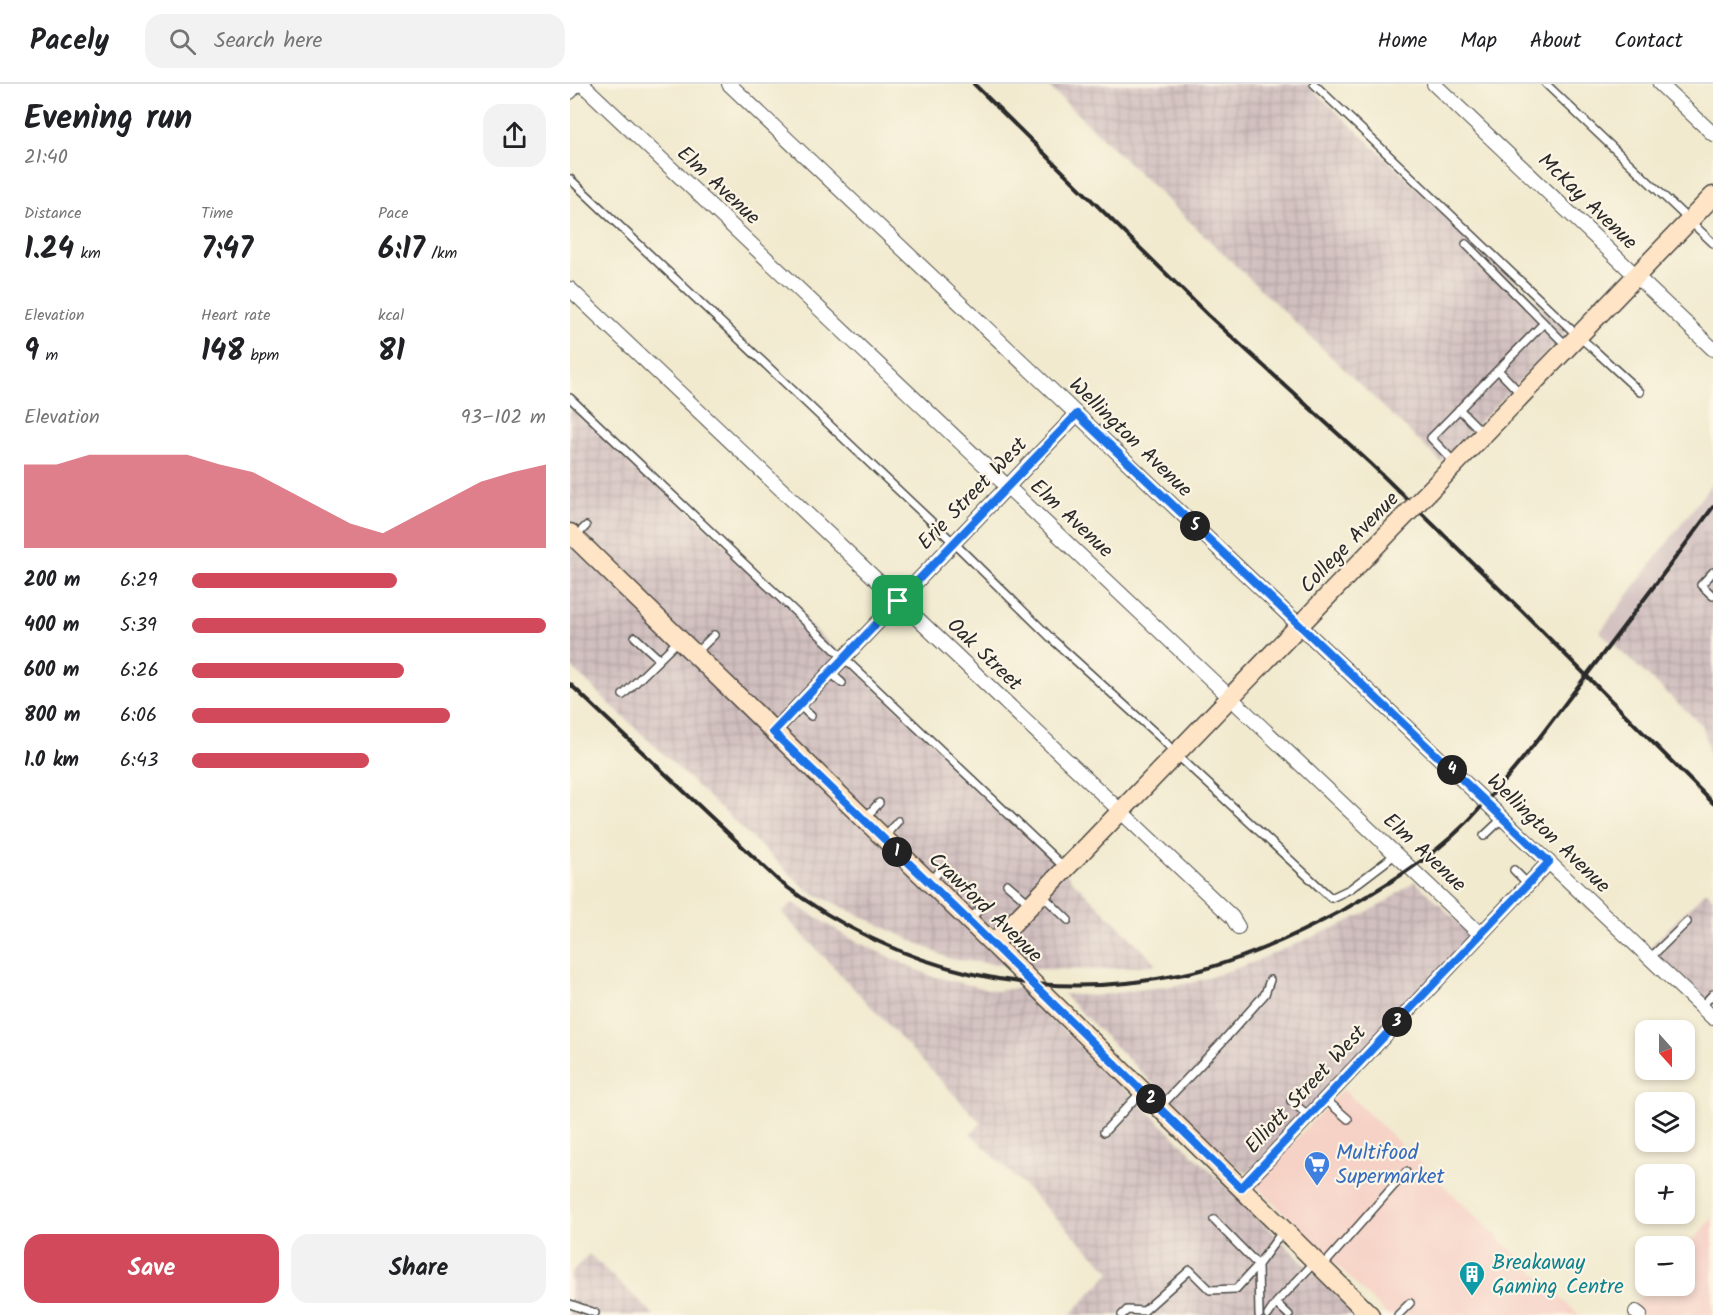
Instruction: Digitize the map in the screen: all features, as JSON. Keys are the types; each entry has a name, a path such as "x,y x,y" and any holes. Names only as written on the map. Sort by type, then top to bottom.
{"street":[{"path":"570,92 577,84"},
{"name":"Elm Avenue","path":"582,84 1480,934"},
{"name":"Wellington Avenue","path":"729,84 1713,1018"},
{"name":"McKay Avenue","path":"1434,84 1713,349"},
{"path":"1660,84 1713,134"},
{"name":"College Avenue","path":"993,944 1713,196"},
{"name":"Oak Street","path":"570,289 1232,917 1238,927"},
{"name":"Erie Street West","path":"773,732 1077,414"},
{"name":"Crawford Avenue","path":"577,532 679,640 863,820 883,838 935,876 974,915 993,944 1370,1315"},
{"name":"Elliott Street West","path":"1241,1188 1549,862"}],"lane":[{"path":"1314,84 1573,342"},
{"path":"1546,84 1713,243"},
{"path":"570,179 1054,640 1330,898 1350,888 1396,854"},
{"path":"1466,244 1544,323 1573,342 1591,346 1640,392"},
{"path":"1456,463 1431,438 1544,323"},
{"path":"1498,370 1522,395"},
{"path":"570,398 1066,869"},
{"path":"1459,409 1484,434"},
{"path":"1713,572 1701,585 1713,596"},
{"path":"694,655 714,635"},
{"path":"634,637 659,659"},
{"path":"623,695 679,640"},
{"path":"830,672 842,683"},
{"path":"799,705 811,716"},
{"path":"863,820 879,803"},
{"path":"1484,836 1503,818"},
{"path":"883,838 898,821"},
{"path":"1514,870 1528,884"},
{"path":"1006,884 1036,899 1068,920"},
{"path":"1650,958 1687,922"},
{"path":"1160,1108 1265,994 1270,980"},
{"path":"1701,1007 1713,994"},
{"path":"1104,1132 1142,1091"},
{"path":"1325,1099 1348,1119"},
{"path":"1291,1101 1309,1116"},
{"path":"1268,1315 1276,1303 1319,1264 1406,1172"},
{"path":"1214,1220 1258,1265 1259,1315"},
{"path":"1122,1315 1127,1310 1146,1313 1190,1270 1210,1290 1236,1289 1258,1265 1283,1230"},
{"path":"1276,1303 1289,1315"},
{"path":"1398,1315 1410,1303"},
{"path":"570,1304 595,1313"}],"shaded area":[{"path":"1046,84 1307,84 1568,331 1441,462"},
{"path":"570,398 1060,863 1070,878 1157,964 1101,970 1041,969 950,959 807,890 570,666"},
{"path":"1713,482 1713,519 1614,645 1600,632"},
{"path":"1713,519 1713,757 1709,753 1703,726 1614,645"},
{"path":"1415,881 1476,939 1247,1173 1236,1167 1063,994 1093,996 1191,983 1246,965 1343,924 1381,905"},
{"path":"1706,891 1713,898 1713,1009 1649,948"},
{"path":"793,903 853,940 931,976 996,991 1020,988 1357,1315 1070,1315 1111,1272 971,1134 981,1123 782,913"},
{"path":"1343,1089 1579,1315 1387,1315 1254,1184"},
{"path":"1713,1218 1713,1315 1623,1315 1641,1296 1695,1296 1695,1238"},
{"path":"589,1254 654,1315 570,1315 570,1274"}],"railway":[{"path":"974,84 1208,315 1371,464 1523,612 1713,803"},
{"path":"570,684 780,882 826,913 873,939 922,959 972,974 1023,983 1076,986 1129,983 1205,969 1267,947 1345,909 1436,850 1469,820 1540,737 1713,507"}],"place":[{"name":"Multifood Supermarket","path":"1317,1187"},
{"name":"Breakaway Gaming Centre","path":"1472,1297"}],"route":[{"path":"1077,414 1549,862 1241,1188 773,732 898,601 1077,414"}]}
